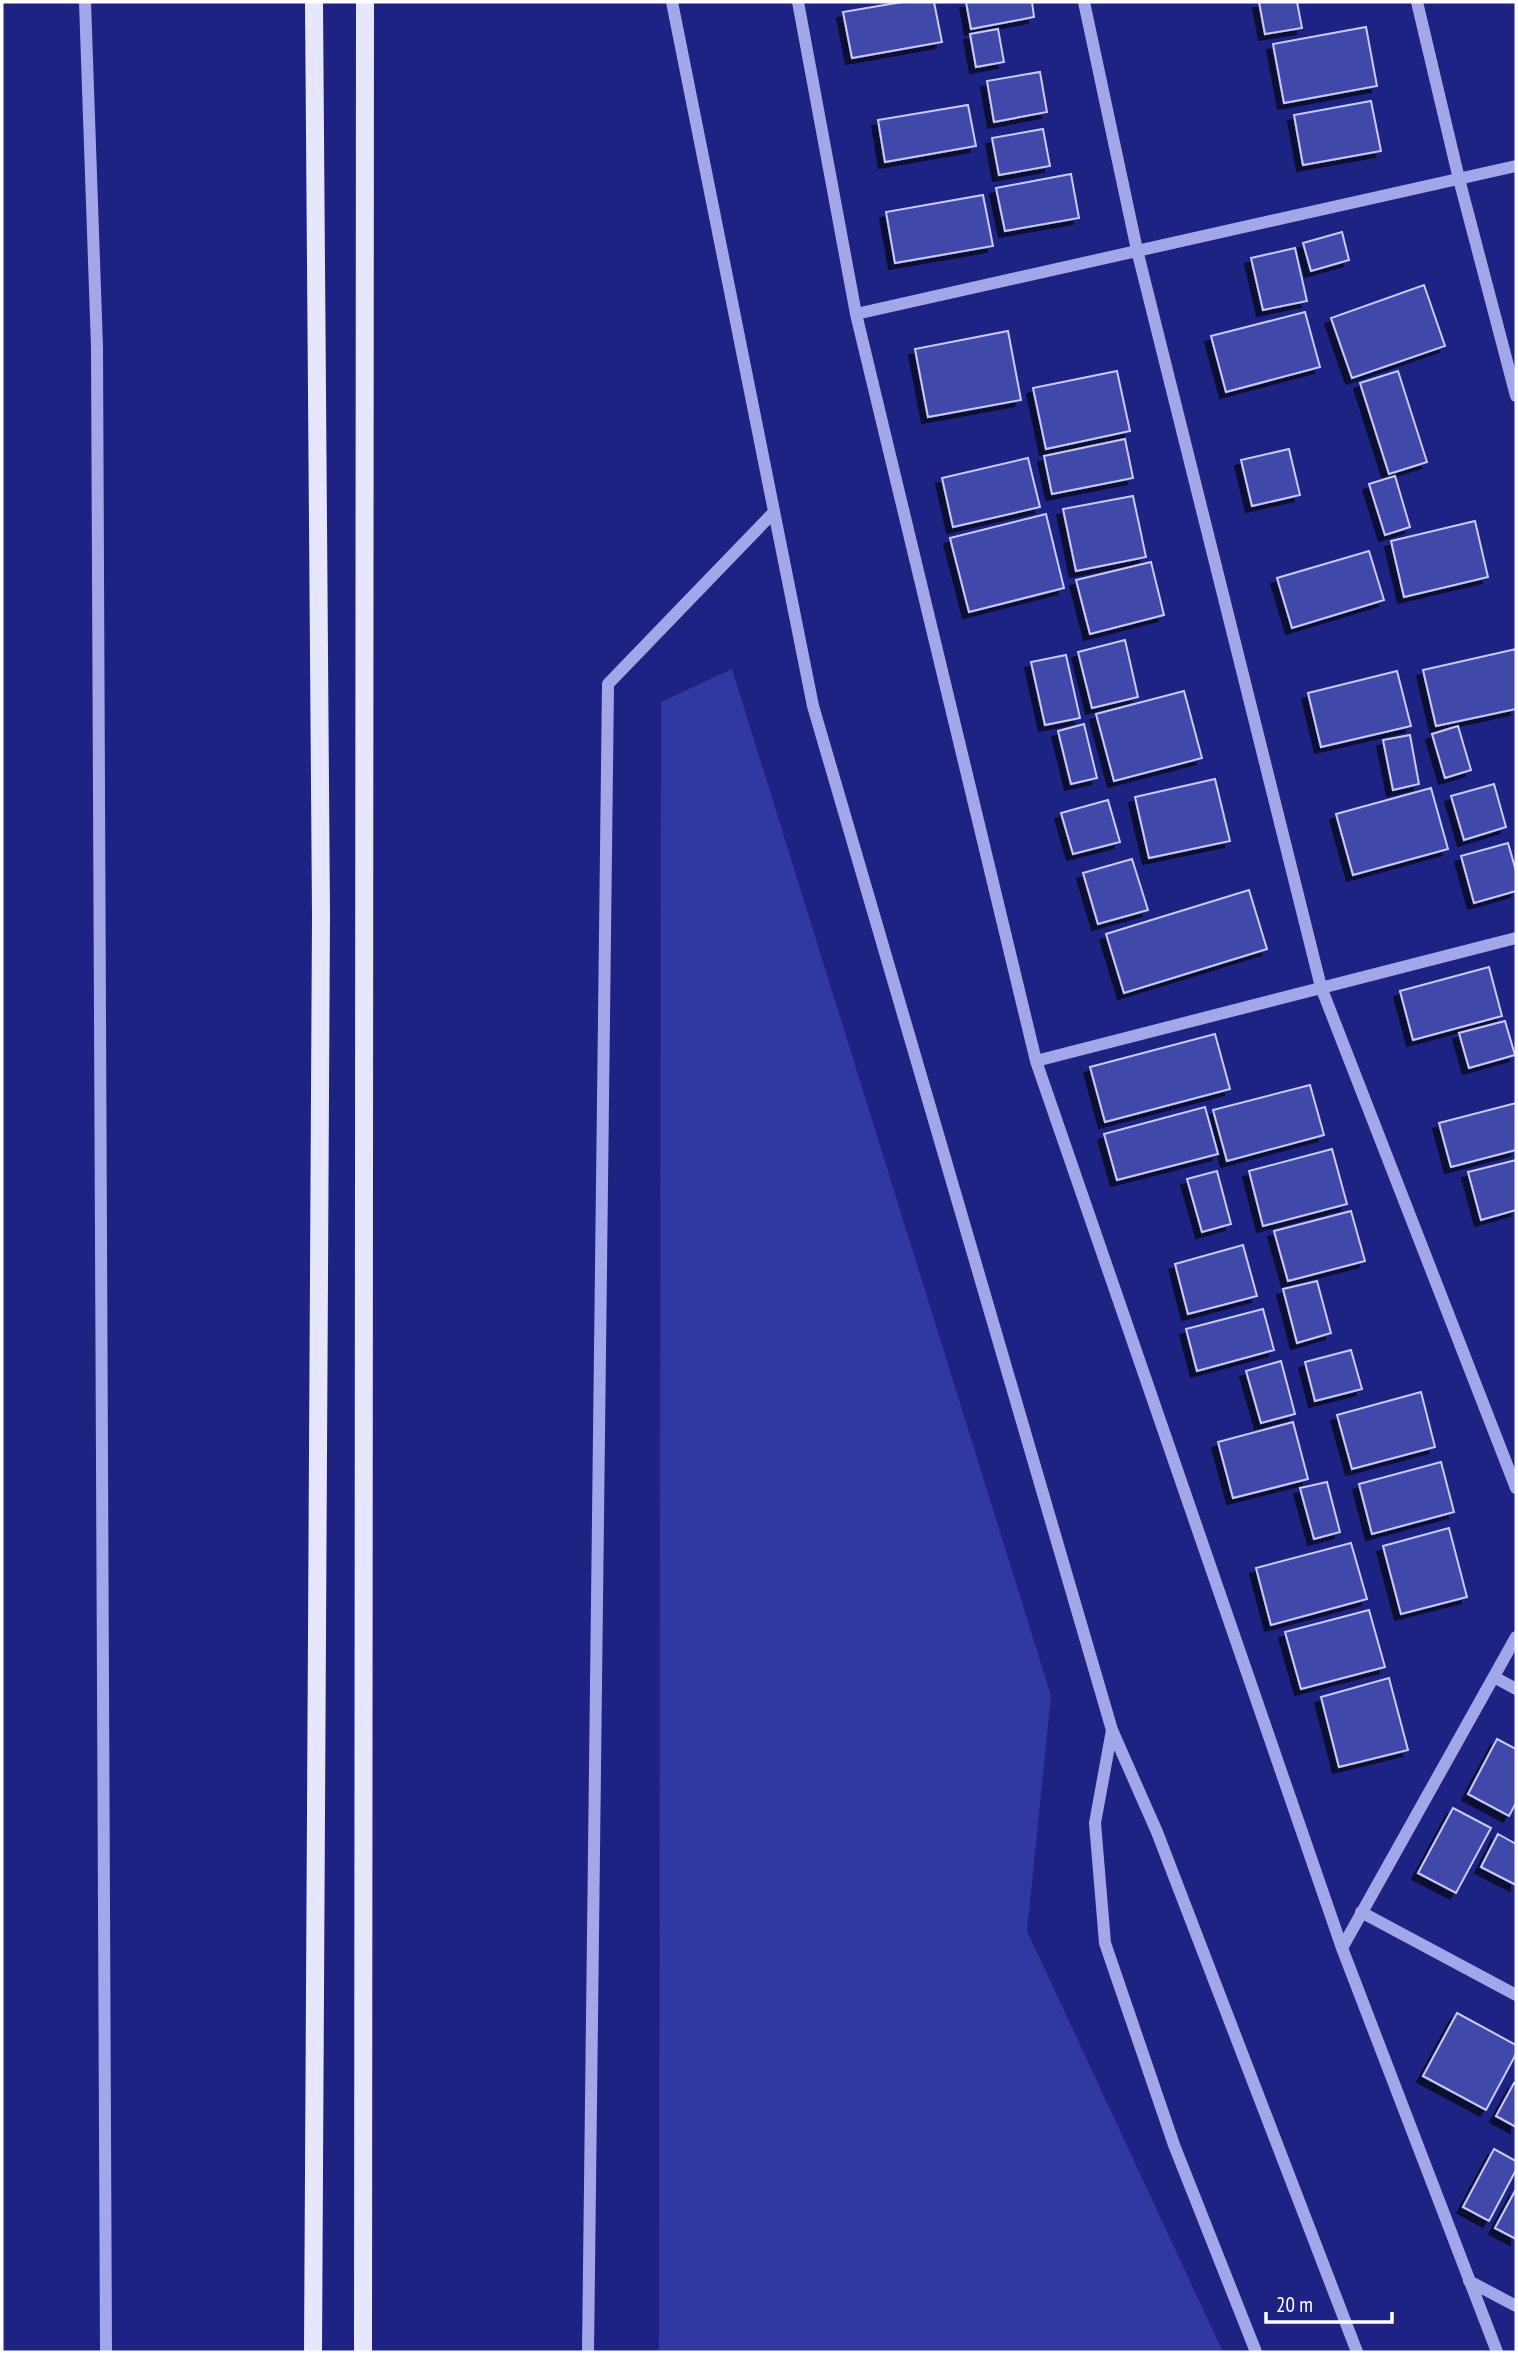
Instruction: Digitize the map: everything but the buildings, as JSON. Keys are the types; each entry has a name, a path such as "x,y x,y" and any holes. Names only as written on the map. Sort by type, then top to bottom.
{"main road":[{"path":"313,2352 321,929 314,2"},
{"path":"363,2352 365,2"}],"street":[{"path":"85,2 97,347 106,2352"},
{"path":"671,2 813,706 1112,1730 1157,1832 1357,2352"},
{"path":"798,2 856,314 1036,1061 1342,1948 1497,2352"},
{"path":"1084,2 1137,250 1321,986 1516,1488"},
{"path":"1417,2 1458,179 1516,396"},
{"path":"856,314 1516,166"},
{"path":"588,2352 608,684 774,512"},
{"path":"1036,1061 1516,938"},
{"path":"1342,1948 1516,1637"},
{"path":"1494,1677 1516,1689"},
{"path":"1112,1730 1095,1824 1105,1942 1174,2145 1256,2352"},
{"path":"1362,1912 1516,1995"},
{"path":"1469,2281 1516,2306"}],"shaded area":[{"path":"732,669 1051,1696 1027,1931 1223,2352 659,2352 661,702"}]}
